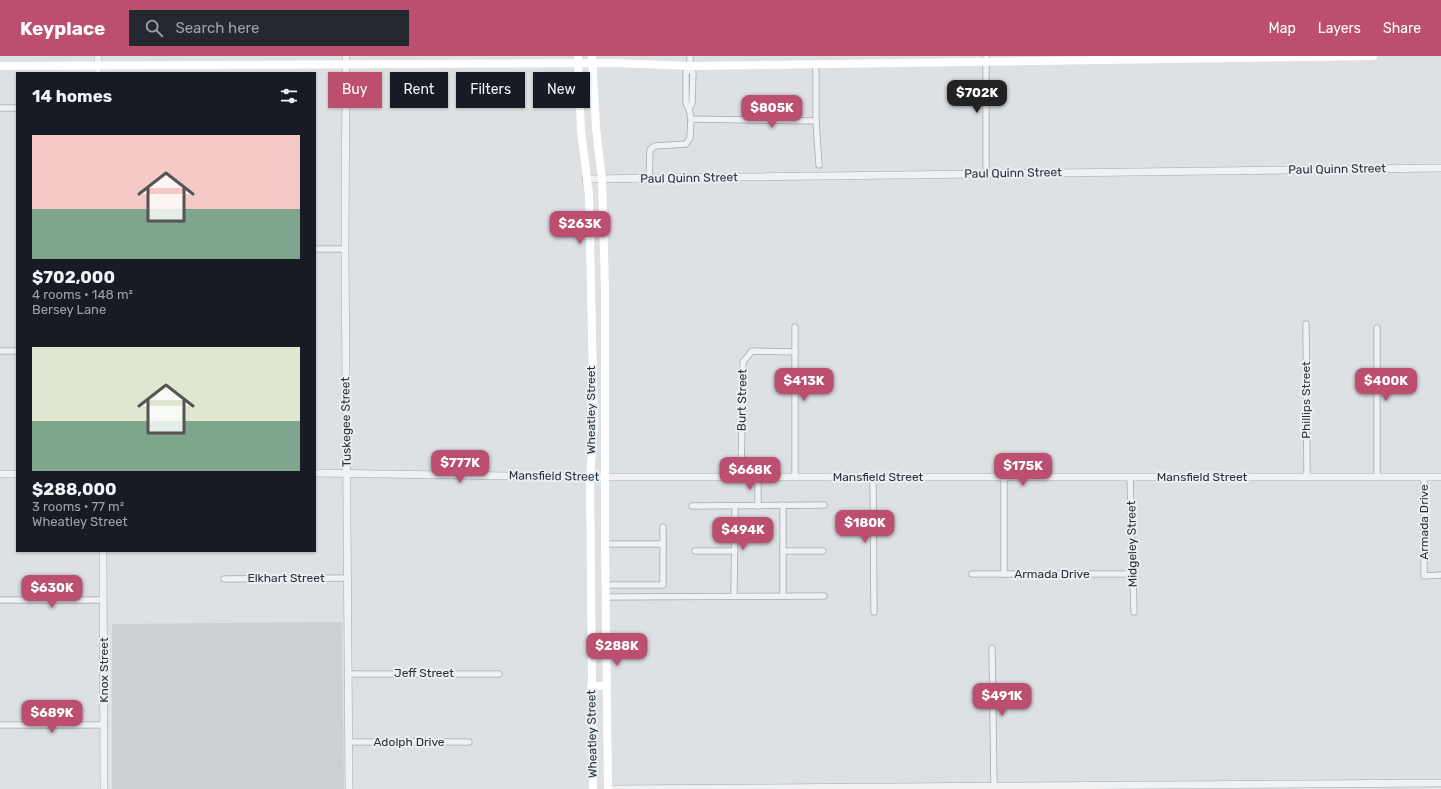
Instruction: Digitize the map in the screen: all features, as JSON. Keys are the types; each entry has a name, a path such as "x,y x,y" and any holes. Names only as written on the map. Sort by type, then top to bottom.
{"main road":[{"path":"254,56 255,65"},
{"path":"0,66 98,69 255,65 346,60 592,60 690,68 815,64 890,59 1373,56"},
{"name":"Wheatley Street","path":"578,60 586,179 589,195 591,279 594,427 590,477 593,789"},
{"name":"Wheatley Street","path":"592,60 596,128 602,179 605,279 606,378 604,477 609,789"},
{"path":"591,279 605,279"},
{"path":"592,378 606,378"},
{"path":"591,585 605,585"},
{"path":"591,686 607,686"}],"street":[{"path":"98,56 98,69"},
{"path":"649,178 650,150 655,146 686,144 690,138 691,119 689,108 686,103 686,72 690,68 690,56"},
{"path":"986,59 986,173"},
{"name":"Tuskegee Street","path":"346,60 345,249 349,789"},
{"path":"815,64 816,121 819,165"},
{"path":"0,108 16,108"},
{"path":"691,119 816,121"},
{"name":"Paul Quinn Street","path":"586,179 1441,168"},
{"path":"316,249 345,249"},
{"name":"Phillips Street","path":"1306,324 1306,476"},
{"path":"795,327 795,476"},
{"path":"1377,328 1377,477"},
{"path":"0,351 16,351"},
{"name":"Burt Street","path":"741,476 743,362 752,351 795,352"},
{"name":"Mansfield Street","path":"316,473 590,477 1441,477"},
{"path":"0,474 16,474"},
{"path":"758,476 758,506"},
{"path":"873,477 874,612"},
{"path":"1004,477 1004,574"},
{"name":"Midgeley Street","path":"1130,477 1134,612"},
{"name":"Armada Drive","path":"1424,477 1424,576 1441,575"},
{"path":"783,505 783,596"},
{"path":"692,506 824,505"},
{"path":"734,596 735,506"},
{"path":"605,585 663,585 663,527"},
{"path":"605,544 663,544"},
{"path":"695,551 735,551"},
{"path":"783,551 823,551"},
{"name":"Knox Street","path":"103,552 104,789"},
{"name":"Armada Drive","path":"972,574 1132,574"},
{"name":"Elkhart Street","path":"224,579 347,578"},
{"path":"605,597 824,596"},
{"path":"0,600 103,600"},
{"path":"992,648 994,786"},
{"name":"Jeff Street","path":"348,674 499,674"},
{"path":"0,725 104,725"},
{"name":"Adolph Drive","path":"349,742 470,742"},
{"path":"609,789 964,788 994,786 1441,783"}],"shaded area":[{"path":"342,622 344,789 112,789 112,624"}]}
